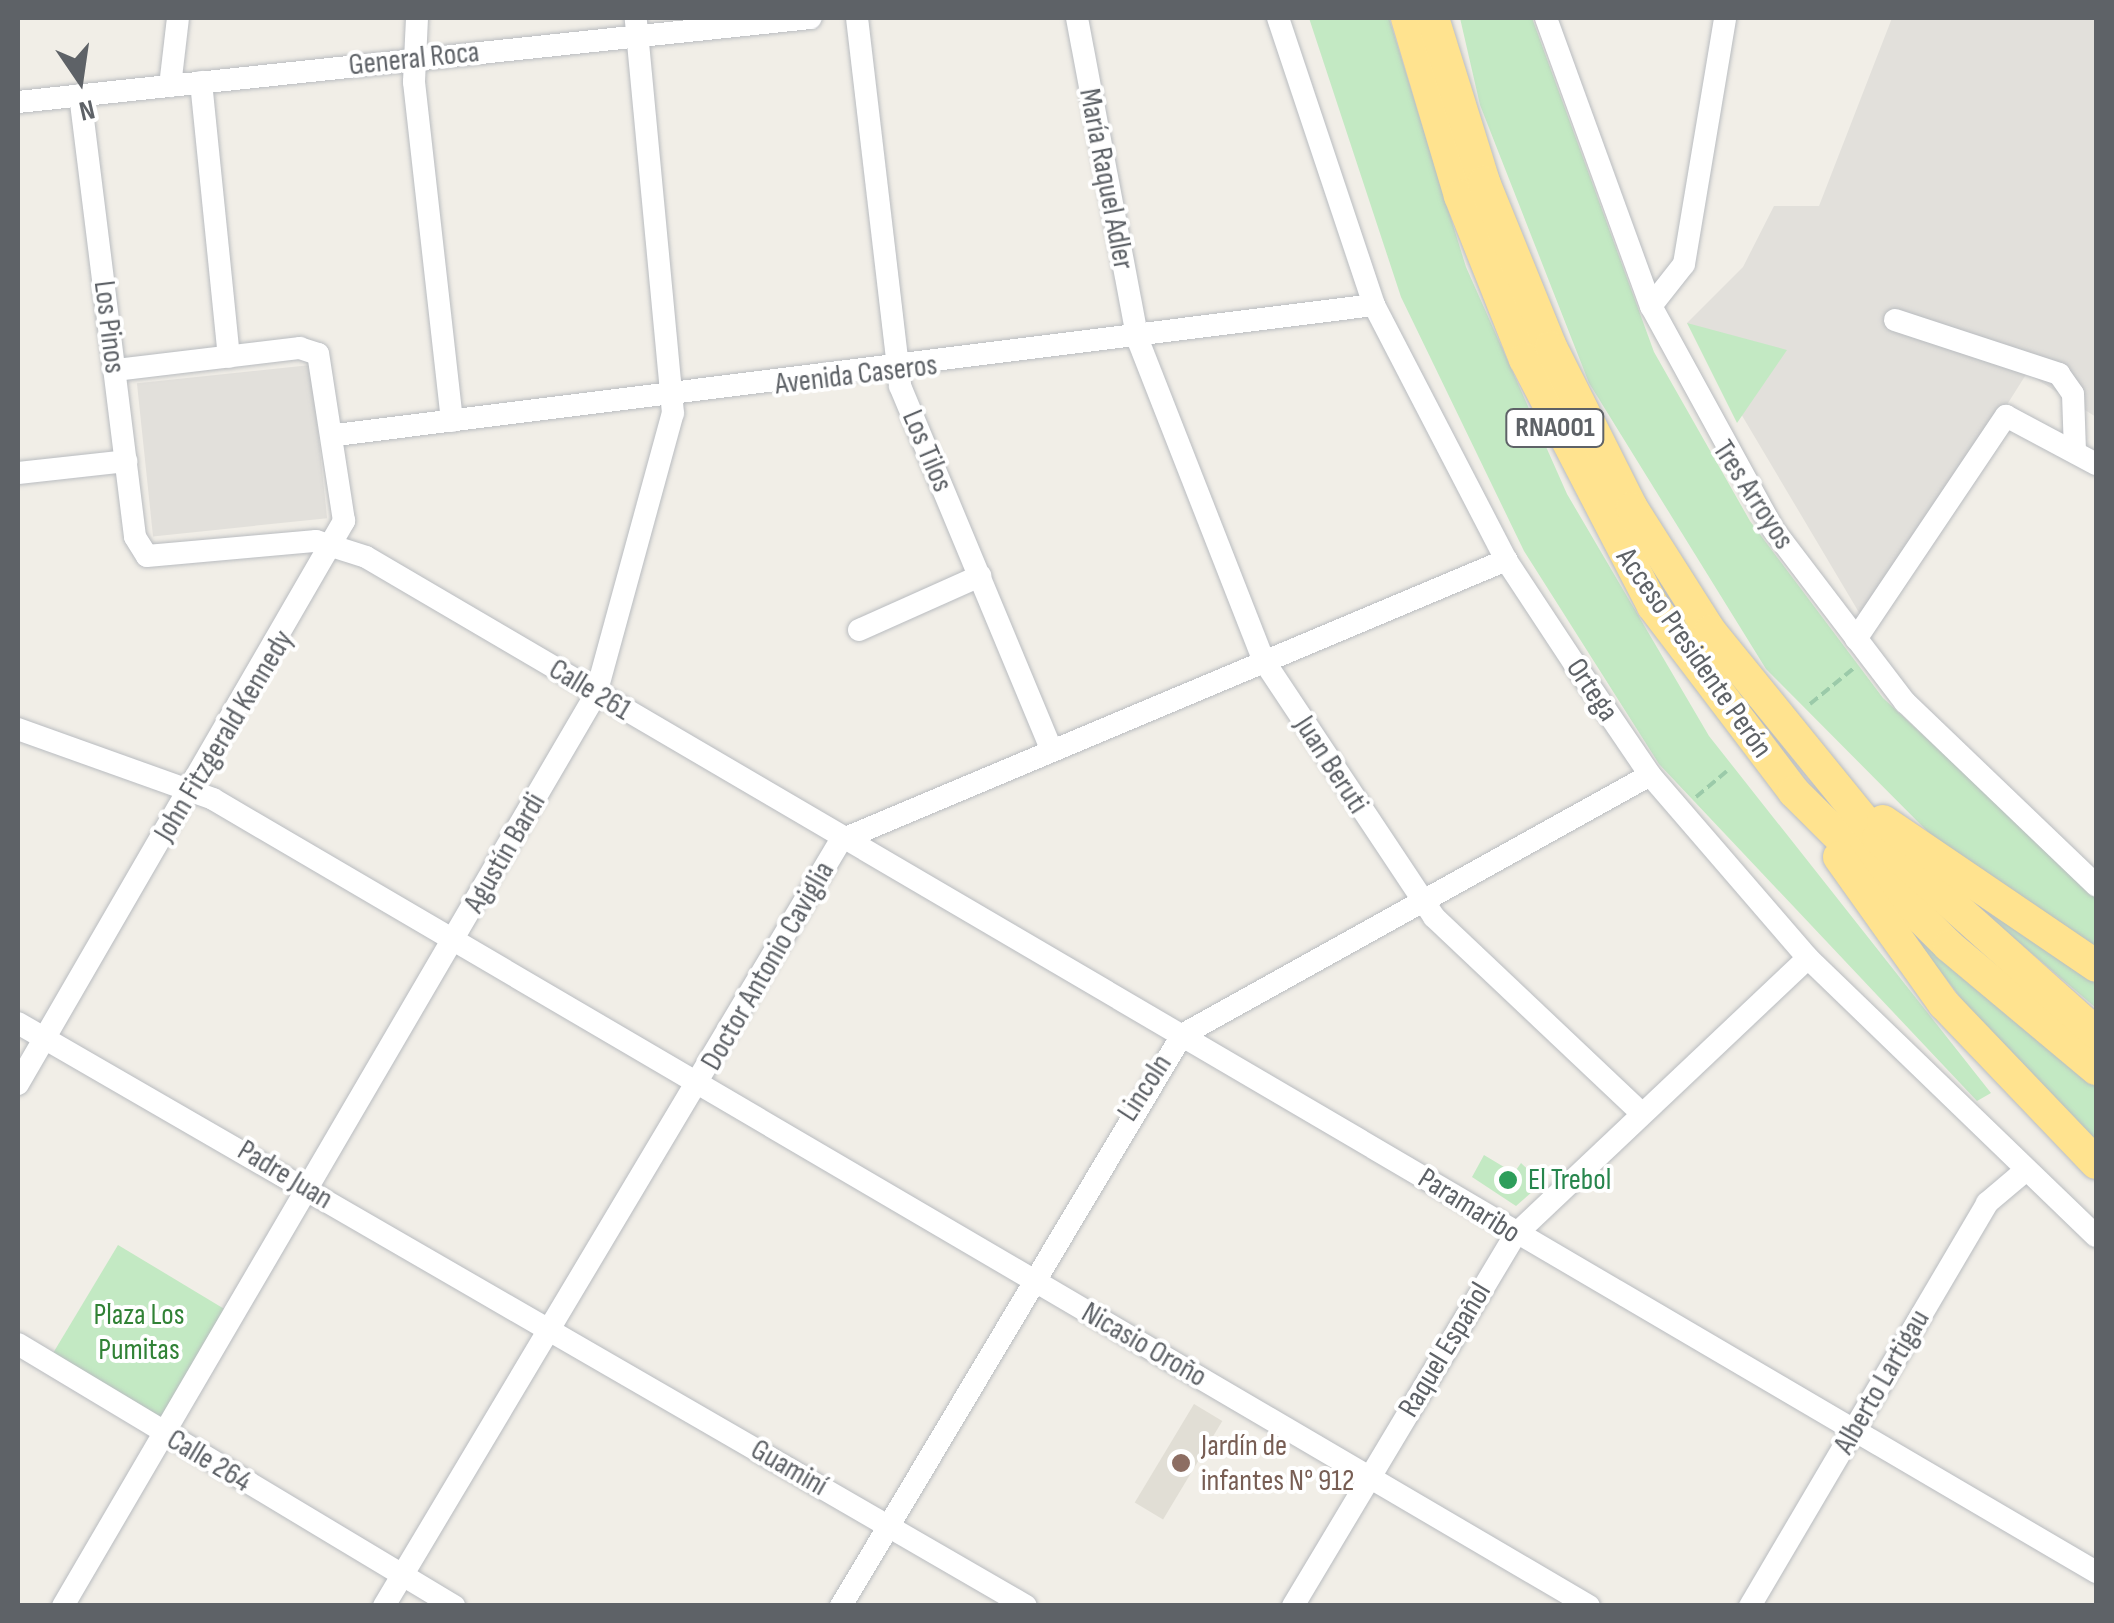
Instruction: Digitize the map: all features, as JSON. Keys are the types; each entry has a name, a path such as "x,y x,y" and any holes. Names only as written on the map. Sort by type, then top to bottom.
{"highway":[{"name":"Acceso Presidente Perón","path":"1406,18 1460,196 1564,446 1653,606 1794,792 1949,946 2096,1069"},
{"name":"Acceso Presidente Perón","path":"1433,18 1514,262 1590,430 1702,618 1810,762 1922,883 2096,1033"},
{"path":"1810,762 1970,884 2096,966"},
{"path":"1794,792 1944,1004 2096,1163"}],"street":[{"path":"170,86 178,18"},
{"path":"417,18 414,59 452,421"},
{"name":"General Roca","path":"18,102 414,59 636,26 811,18"},
{"name":"Los Tilos","path":"857,18 897,372 1051,748"},
{"name":"María Raquel Adler","path":"1077,18 1138,340"},
{"name":"Ortega","path":"1278,18 1374,304 1506,560 1650,775 1808,958 2096,1236"},
{"name":"Tres Arroyos","path":"1546,18 1651,306 1713,434 1862,648 1947,747 2096,885"},
{"path":"1651,306 1684,264 1725,18"},
{"name":"Agustín Bardi","path":"64,1606 596,694 673,396 636,26"},
{"path":"115,370 230,357 202,82"},
{"name":"Los Pinos","path":"80,96 135,537 147,556 337,545"},
{"name":"Avenida Caseros","path":"336,435 897,372 1374,304"},
{"path":"1895,320 2059,374 2073,394 2075,451"},
{"name":"Juan Beruti","path":"1138,340 1264,661 1421,900 1641,1113"},
{"name":"John Fitzgerald Kennedy","path":"18,1084 337,545 344,507 326,365 300,348 230,357"},
{"path":"1862,648 2006,416 2096,464"},
{"path":"18,473 126,461"},
{"name":"Calle 261","path":"337,545 841,840"},
{"name":"Doctor Antonio Caviglia","path":"384,1606 700,1084 841,840 1051,748 1506,560"},
{"path":"859,630 980,576"},
{"name":"Nicasio Oroño","path":"18,728 192,789 1589,1606"},
{"name":"Lincoln","path":"841,1606 1030,1279 1182,1034 1650,775"},
{"name":"Paramaribo","path":"841,840 1182,1034 1515,1235 2096,1572"},
{"name":"Raquel Español","path":"1292,1606 1515,1235 1808,958"},
{"name":"Padre Juan","path":"18,1023 47,1034 551,1331"},
{"name":"Alberto Lartigau","path":"1750,1606 1987,1202 2026,1170"},
{"name":"Guaminí","path":"551,1331 1026,1606"},
{"name":"Calle 264","path":"18,1344 454,1606"}],"path":[{"path":"1810,704 1862,648"},
{"path":"1680,811 1727,771"}],"shaded area":[{"path":"1892,18 2096,18 2096,417 2027,373 1867,626 1687,323 1743,267 1774,206 1819,206"},
{"path":"311,365 327,518 153,536 137,383"},
{"name":"Jardín de infantes N° 912","path":"1194,1404 1222,1421 1163,1520 1135,1503"}],"green space":[{"path":"1309,18 1389,18 1466,267 1567,494 1709,736 1991,1093 1977,1101 1659,764 1524,551 1401,297"},
{"path":"1460,18 1532,18 1654,352 1750,521 1883,698 2096,896 2096,953 1937,841 1766,669 1589,383 1480,105"},
{"path":"1687,323 1787,350 1737,423"},
{"path":"1963,895 2096,975 2096,1008"},
{"path":"1910,932 2096,1080 2096,1149 2000,1049"},
{"name":"El Trebol","path":"1484,1155 1514,1173 1521,1163 1542,1183 1516,1206 1472,1177"},
{"name":"Plaza Los Pumitas","path":"118,1245 226,1310 160,1420 52,1355"}],"place":[{"name":"El Trebol","path":"1508,1180"},
{"name":"Jardín de infantes N° 912","path":"1181,1463"}]}
